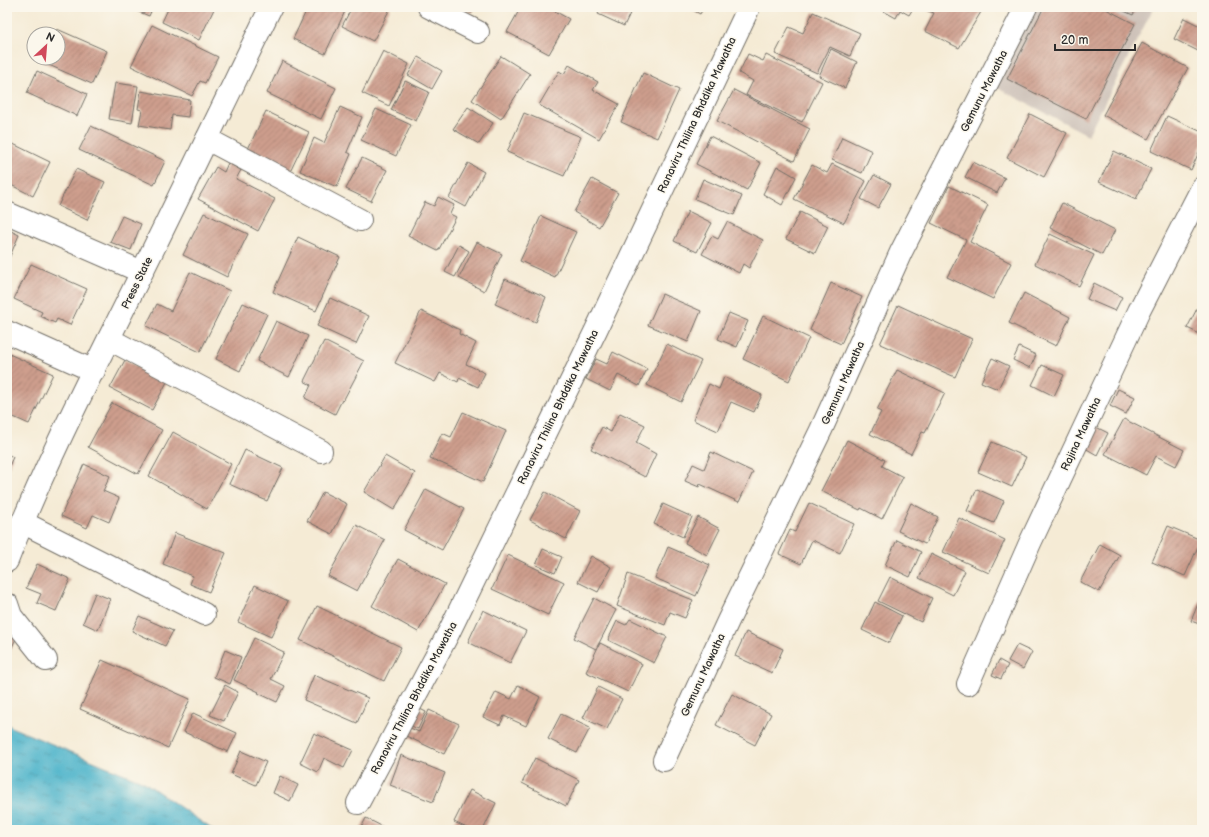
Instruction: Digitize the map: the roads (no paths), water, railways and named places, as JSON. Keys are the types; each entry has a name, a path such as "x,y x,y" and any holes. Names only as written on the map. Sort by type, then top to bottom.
{"street":[{"name":"Press State","path":"7,561 22,522 51,457 270,7"},
{"path":"429,7 478,32"},
{"name":"Ranaviru Thilina Bhddika Mawatha","path":"358,803 448,634 589,344 748,7"},
{"name":"Gemunu Mawatha","path":"664,760 728,621 821,430 902,252 1026,7"},
{"path":"207,139 360,220"},
{"name":"Rajina Mawatha","path":"968,684 1030,543 1139,311 1202,188"},
{"path":"7,213 142,272"},
{"path":"7,332 94,371"},
{"path":"109,339 321,451"},
{"path":"22,522 204,614"},
{"path":"8,612 46,660"}],"water":[{"path":"7,724 13,728 144,782 213,830 7,830"}]}
